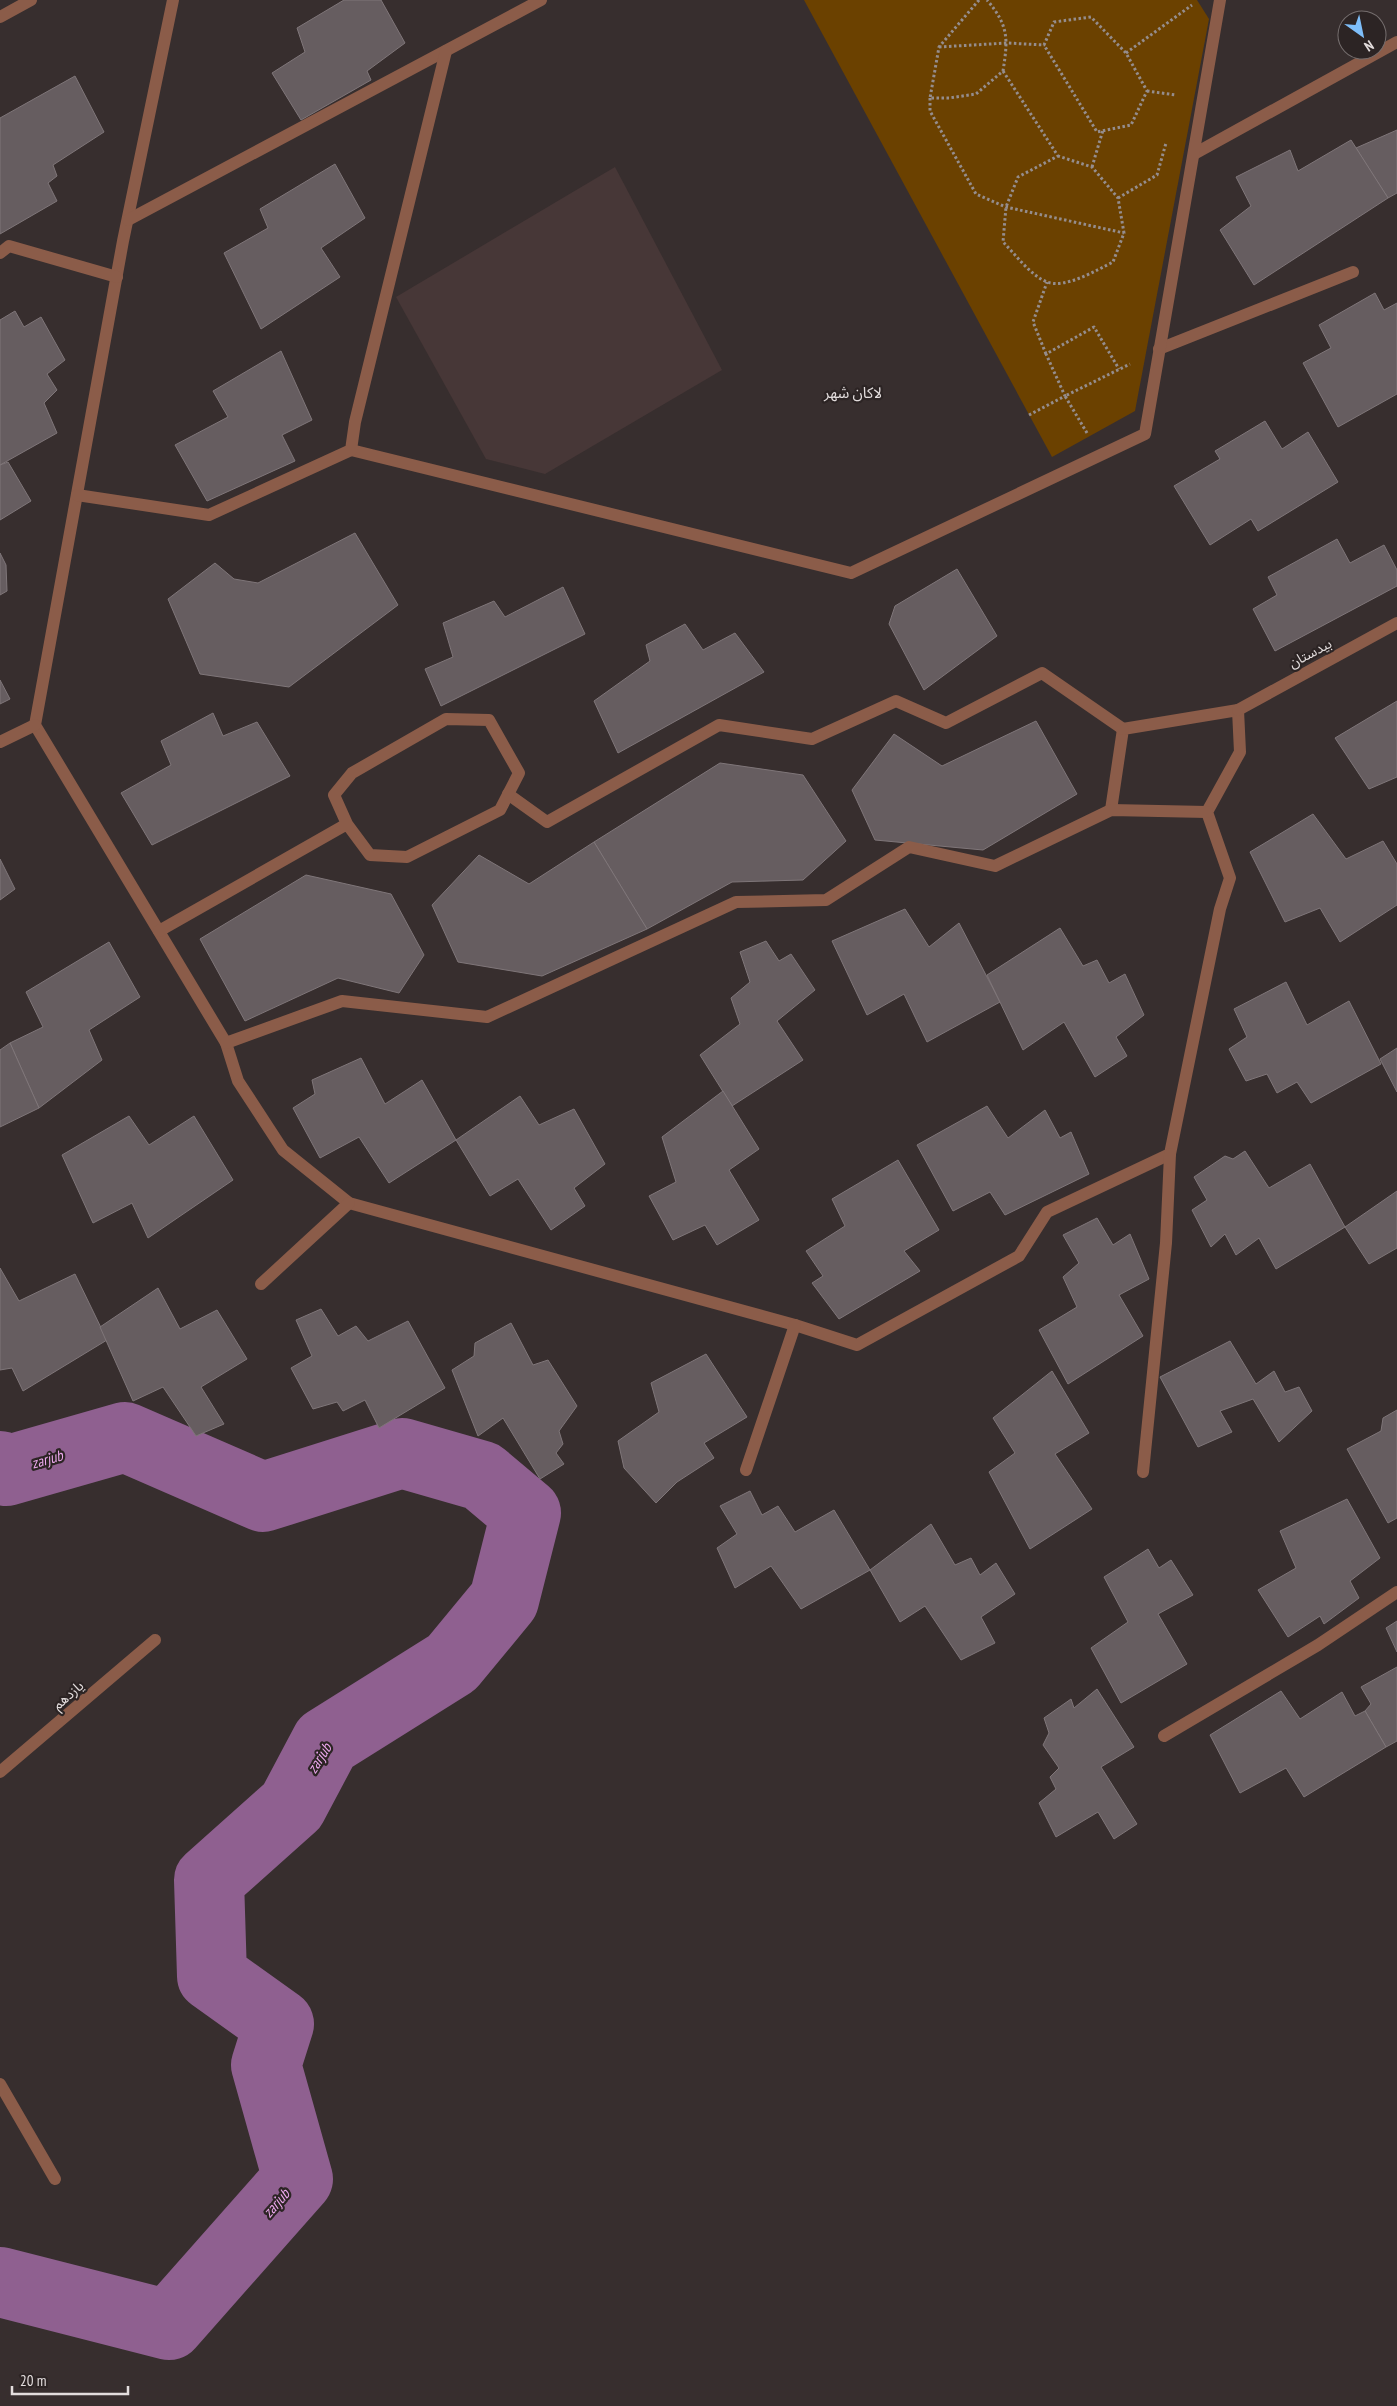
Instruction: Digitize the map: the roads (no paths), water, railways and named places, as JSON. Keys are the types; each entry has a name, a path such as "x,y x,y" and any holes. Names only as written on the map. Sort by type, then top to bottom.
{"street":[{"path":"0,18 31,0"},
{"path":"173,0 117,277 35,725 226,1043 238,1081 283,1150 349,1203 796,1325 857,1345 1019,1256 1047,1212 1170,1154"},
{"path":"128,220 541,0"},
{"path":"77,494 209,515 350,450 851,573 1145,434 1220,0"},
{"path":"1194,154 1397,42"},
{"path":"350,450 446,51"},
{"path":"0,253 9,246 117,277"},
{"path":"1159,350 1353,272"},
{"name":"بیدستان","path":"1124,729 1238,710 1397,623"},
{"path":"508,794 547,822 719,725 812,739 896,700 946,723 1042,674 1124,729 1111,810"},
{"path":"1143,1472 1166,1243 1170,1154 1220,909 1230,878 1207,812 1240,752 1238,710"},
{"path":"446,719 489,720 519,773 500,810 407,857 370,855 347,824 334,795 352,773 446,719"},
{"path":"0,742 35,725"},
{"path":"226,1043 342,1000 487,1017 736,902 826,900 909,847 995,866 1111,810 1207,812"},
{"path":"159,931 347,824"},
{"path":"261,1284 349,1203"},
{"path":"746,1470 796,1325"},
{"path":"1164,1736 1318,1645 1397,1592"},
{"name":"یازدهم","path":"0,1772 155,1640"},
{"path":"0,2084 55,2180"}],"waterway":[{"name":"zarjub","path":"0,1466 6,1471 125,1437 263,1497 402,1453 482,1476 526,1513 504,1600 452,1663 326,1742 292,1806 209,1880 212,1976 279,2024 266,2065 298,2179 169,2325 0,2282"}],"district":[{"name":"لاکان شهر","path":"853,392"}]}
